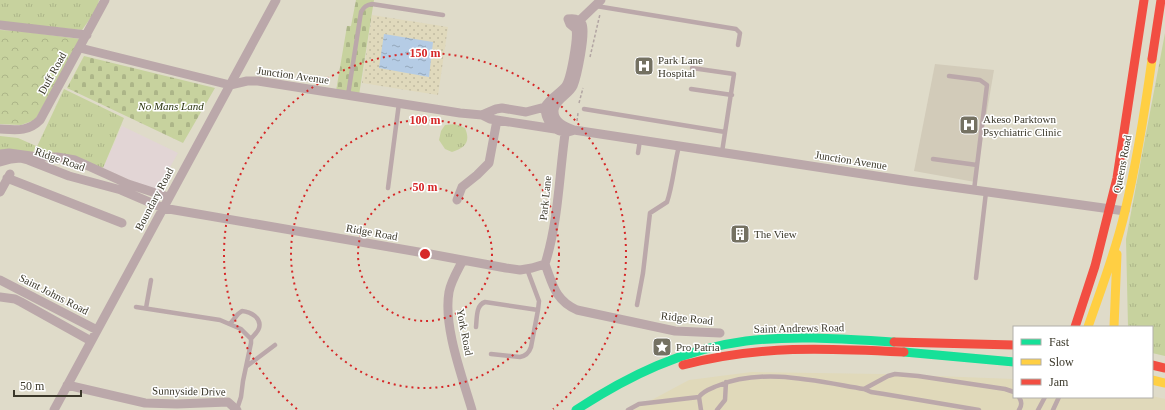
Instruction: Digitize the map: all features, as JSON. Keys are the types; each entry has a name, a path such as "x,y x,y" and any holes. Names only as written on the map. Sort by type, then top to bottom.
{"main road":[{"name":"Queens Road","path":"1075,326 1098,258 1117,178 1144,0"},
{"name":"Queens Road","path":"1088,326 1125,211 1134,167 1161,0"},
{"path":"1114,326 1118,236"},
{"path":"1067,326 1080,314"},
{"name":"Saint Andrews Road","path":"576,410 622,381 676,357 715,346 760,340 800,338 1013,345"},
{"name":"Saint Andrews Road","path":"592,410 624,390 681,365 749,350 822,348 928,354 1013,362"},
{"path":"1153,365 1165,368"},
{"path":"1153,380 1165,383"}],"street":[{"name":"Duff Road","path":"0,129 20,130 34,126 40,120 105,0"},
{"name":"Boundary Road","path":"54,410 162,208 276,0"},
{"path":"579,21 598,3"},
{"path":"550,108 570,91 575,80 583,30 579,21 572,18 568,19 570,24 576,29 576,37 567,84 550,100 550,108 547,118 555,129 568,130"},
{"path":"0,25 86,35"},
{"name":"Junction Avenue","path":"80,48 230,85 247,81 258,81 482,115 496,120 555,129"},
{"name":"Junction Avenue","path":"482,115 502,108 526,112 550,108"},
{"path":"550,108 558,122 568,130"},
{"path":"457,200 462,187 489,163 496,120"},
{"name":"Junction Avenue","path":"568,130 986,192 1125,211"},
{"name":"Park Lane","path":"545,264 552,242 556,218 562,149 568,130"},
{"path":"0,154 9,153 75,160 135,187 168,197"},
{"name":"Ridge Road","path":"0,162 20,158 28,160 69,176 121,190 162,208 506,268 520,270 545,264 556,293 568,306 577,310 675,331 720,333"},
{"path":"0,192 9,176 122,223"},
{"name":"York Road","path":"462,260 450,290 448,320 450,334 472,410"},
{"name":"Saint Johns Road","path":"0,280 97,330"},
{"name":"Saint Johns Road","path":"0,297 15,299 91,341"},
{"name":"Sunnyside Drive","path":"67,385 145,403 177,404 228,402 237,410"}],"lane":[{"path":"598,3 736,29 740,33 738,45"},
{"path":"348,95 361,12 363,8 372,4 442,15"},
{"path":"692,68 734,72 732,95 722,152"},
{"path":"949,76 980,80 987,85 974,190"},
{"path":"691,89 732,95"},
{"path":"388,188 399,103"},
{"path":"584,109 725,132"},
{"path":"638,153 640,140"},
{"path":"637,305 643,273 650,213 667,202 672,187 675,160 679,146"},
{"path":"933,159 977,165"},
{"path":"976,278 986,192"},
{"path":"491,354 520,357 528,353 531,347 539,301 527,269"},
{"path":"146,308 150,280"},
{"path":"476,327 479,306 485,302 538,310"},
{"path":"136,306 220,320 241,329 251,339 252,343 237,410"},
{"path":"230,324 242,311 252,314 258,320 259,329 251,339"},
{"path":"247,366 274,345"},
{"path":"864,389 888,376 895,374 1005,389 1013,392"},
{"path":"628,410 639,404 699,397 704,392 726,382 742,378 764,376 800,378 979,410"},
{"path":"717,410 725,400 726,382"},
{"path":"699,397 702,410"},
{"path":"1019,410 1022,402 1020,398"},
{"path":"1038,410 1044,398"},
{"path":"1053,410 1059,398"}],"shaded area":[{"path":"935,64 994,70 975,182 914,171"},
{"path":"122,126 178,153 156,192 103,168"},
{"path":"752,372 883,374 1013,379 1013,398 1153,398 1153,396 1165,399 1165,410 633,410 689,380"}],"green space":[{"path":"0,0 99,0 97,9 82,30 0,22"},
{"path":"356,0 374,0 359,95 336,91 347,26 351,26"},
{"path":"0,30 81,39 35,120 21,125 0,124"},
{"path":"1165,33 1165,356 1153,353 1153,326 1128,326 1126,239"},
{"name":"No Mans Land","path":"84,56 215,88 183,143 67,88"},
{"path":"64,89 124,118 103,168 68,156 34,153"},
{"path":"455,124 465,128 467,133 467,141 466,144 460,149 452,152 445,149 439,140 441,131 445,125"},
{"path":"0,136 18,138 36,146 32,154 0,152"}],"sand":[{"path":"372,15 448,27 438,95 362,83"}],"water":[{"path":"384,34 433,42 429,77 379,68"}],"traffic: fast":[{"path":"576,410 636,375 678,357 723,345 746,341 783,338 894,342"},
{"path":"904,352 1013,362"}],"traffic: slow":[{"path":"1088,326 1113,255 1125,211 1147,97 1152,59"},
{"path":"1114,326 1117,254"},
{"path":"1153,380 1165,383"}],"traffic: jam":[{"path":"1075,326 1095,266 1117,178 1144,0"},
{"path":"1152,59 1161,0"},
{"path":"894,342 1013,345"},
{"path":"683,365 739,354 766,351 820,349 904,352"},
{"path":"1153,365 1165,368"}],"place":[{"name":"Park Lane Hospital","path":"644,66"},
{"name":"Akeso Parktown Psychiatric Clinic","path":"969,125"},
{"name":"The View","path":"740,234"},
{"name":"Pro Patria","path":"662,347"}]}
